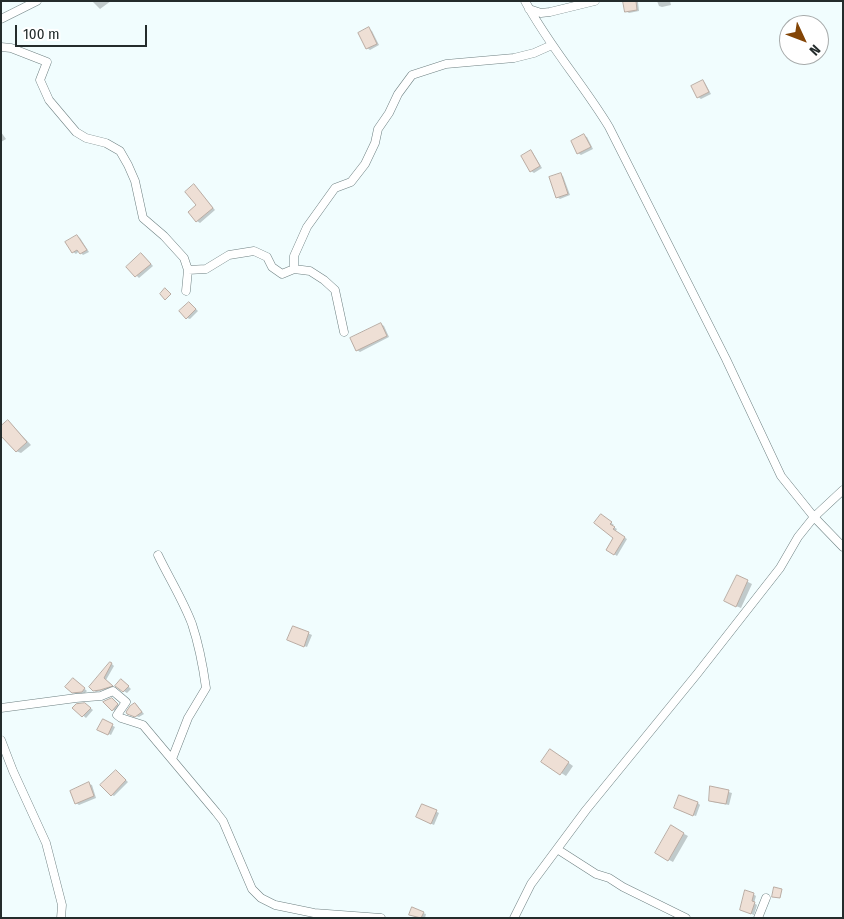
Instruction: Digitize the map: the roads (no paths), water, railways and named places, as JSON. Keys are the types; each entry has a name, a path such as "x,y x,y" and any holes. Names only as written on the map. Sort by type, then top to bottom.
{"street":[{"path":"1,19 37,1"},
{"path":"525,1 552,45 594,101 609,128 726,359 780,476 814,517 843,547"},
{"path":"529,9 541,13 550,12 595,1"},
{"path":"294,269 294,256 307,227 335,188 351,182 365,164 375,143 378,129 398,94 412,75 446,64 514,58 534,53 552,45"},
{"path":"1,47 11,48 47,62 40,80 49,100 76,132 86,138 106,143 120,151 135,181 143,218 154,225 184,258 188,270 186,291"},
{"path":"188,270 206,269 229,255 254,251 267,257 272,267 282,274 294,269 310,271 335,290 344,332"},
{"path":"514,918 531,884 586,810 697,674 780,568 798,537 814,517 843,490"},
{"path":"158,555 181,598 197,638 206,688 188,718 172,758"},
{"path":"1,708 101,696 112,691 126,702 117,715 121,718 143,724 223,821 252,889 261,898 275,905 314,913 380,918"},
{"path":"1,740 13,772 46,843 62,905 61,918"},
{"path":"557,849 596,874 609,878 623,887 686,918"},
{"path":"758,918 766,898"}]}
